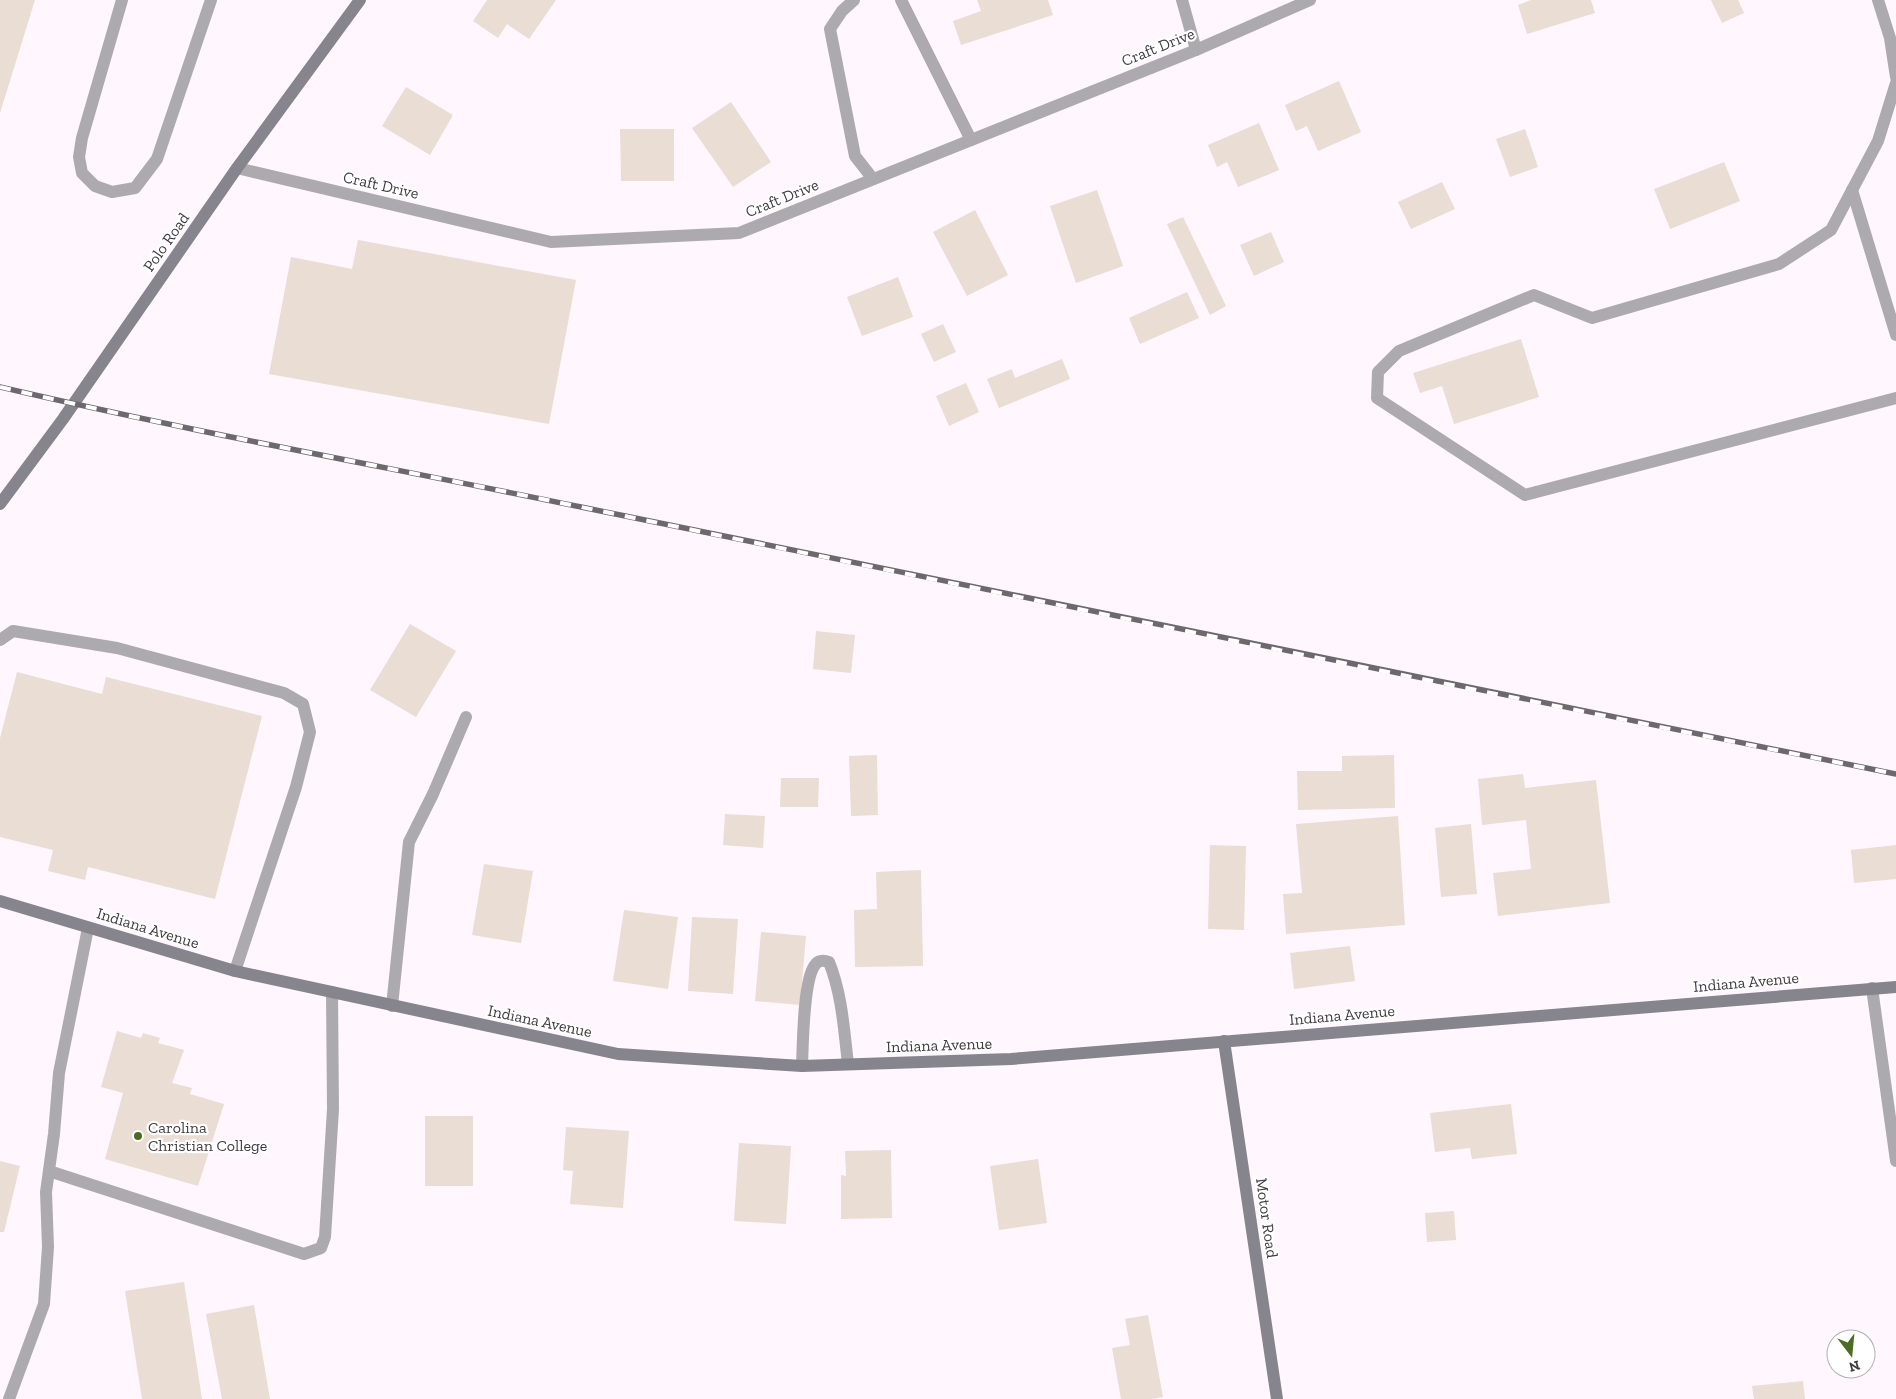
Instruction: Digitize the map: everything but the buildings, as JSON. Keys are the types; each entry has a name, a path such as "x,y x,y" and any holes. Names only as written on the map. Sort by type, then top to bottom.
{"main road":[{"name":"Polo Road","path":"0,504 63,419 237,168 360,0"},
{"name":"Indiana Avenue","path":"0,901 235,971 618,1054 802,1066 1011,1059 1896,987"},
{"name":"Motor Road","path":"1224,1041 1277,1399"}],"street":[{"path":"122,0 82,138 79,157 82,173 95,186 112,192 135,188 157,160 211,0"},
{"path":"854,0 842,11 830,29 855,156 873,179"},
{"path":"901,0 971,140"},
{"path":"1182,0 1196,50"},
{"name":"Craft Drive","path":"237,168 551,242 739,233 1196,50 1310,0"},
{"path":"1878,0 1890,38 1896,77"},
{"path":"1896,83 1878,141 1831,230 1779,264 1592,318 1534,295 1399,351 1378,372 1377,398 1525,495 1896,398"},
{"path":"1852,190 1896,335"},
{"path":"0,640 13,631 117,648 284,693 304,704 310,732 296,787 235,971"},
{"path":"392,1006 409,842 433,794 466,717"},
{"path":"9,1399 44,1304 48,1247 46,1192 54,1134 59,1073 88,928"},
{"path":"802,1066 809,983 816,963 825,960 829,962 832,969 842,1007 848,1064"},
{"path":"1872,988 1896,1161"},
{"path":"49,1170 304,1254 321,1248 325,1238 333,1109 332,992"}],"railway":[{"path":"0,387 217,434 1896,774"}],"place":[{"name":"Carolina Christian College","path":"138,1136"}]}
